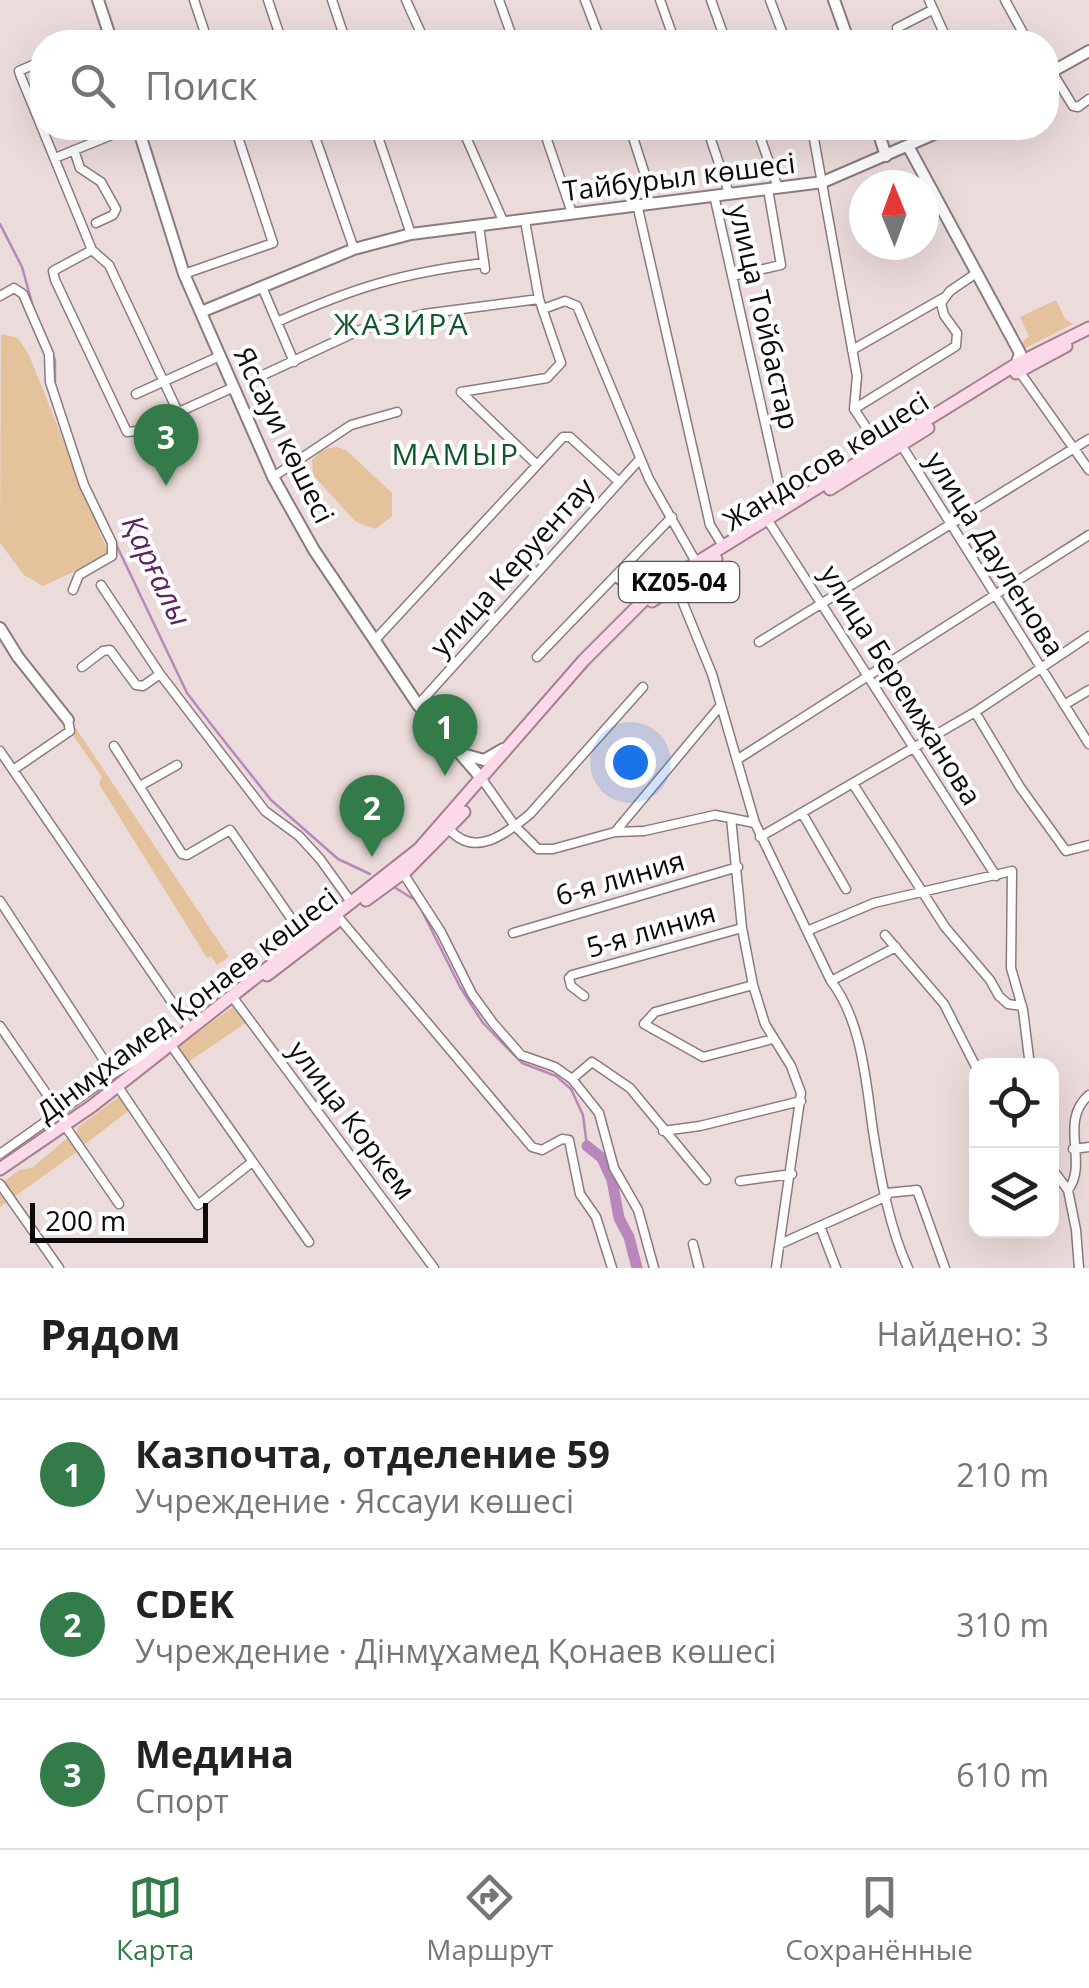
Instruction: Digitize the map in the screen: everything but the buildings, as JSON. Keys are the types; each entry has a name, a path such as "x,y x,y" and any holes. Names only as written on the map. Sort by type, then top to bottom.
{"main road":[{"name":"Жандосов көшесі","path":"516,740 641,601 1017,368 1089,332"},
{"name":"Жандосов көшесі","path":"486,778 584,668 696,562 769,522 784,508 880,448 899,442"},
{"name":"KZ05-04","path":"486,778 516,740"},
{"name":"Дінмұхамед Қонаев көшесі","path":"0,1173 92,1106 184,1028 304,937 391,877 486,778"},
{"name":"Дінмұхамед Қонаев көшесі","path":"0,1173 121,1091 450,830 486,778"}],"street":[{"path":"98,0 108,30"},
{"path":"194,0 204,30"},
{"path":"268,0 278,30"},
{"path":"332,0 342,30"},
{"path":"406,0 420,30"},
{"path":"499,0 510,30"},
{"path":"585,0 596,30"},
{"path":"660,0 671,30"},
{"path":"711,0 722,30"},
{"path":"770,0 781,30"},
{"path":"834,0 845,30"},
{"path":"929,0 942,30"},
{"path":"1005,0 1021,30"},
{"path":"898,28 932,10"},
{"path":"1059,68 1089,51"},
{"path":"30,66 19,71 30,98"},
{"path":"1059,87 1073,106 1089,99"},
{"path":"48,140 92,250 109,265 178,412"},
{"path":"55,158 99,140"},
{"name":"Яссауи көшесі","path":"142,140 184,274 274,477 314,550 418,705 486,778"},
{"path":"184,274 273,243 239,140"},
{"path":"316,140 354,249"},
{"path":"379,140 411,234"},
{"path":"467,140 504,223"},
{"path":"547,140 572,213"},
{"path":"634,140 649,186"},
{"path":"711,140 729,193"},
{"path":"732,276 781,265 773,188 759,140"},
{"path":"814,140 856,376 854,409 880,448"},
{"path":"881,140 886,156"},
{"name":"Тайбурыл көшесі","path":"201,312 354,249 411,234 823,182 921,140"},
{"path":"908,146 1020,353 1017,368 1089,470"},
{"path":"74,150 80,168 102,182 116,209 113,215 96,223"},
{"name":"улица Тойбастар","path":"714,195 784,508"},
{"path":"637,204 710,525 723,546"},
{"path":"525,221 540,299 561,360 551,377 461,392 538,465"},
{"path":"277,322 378,281 416,272 484,266 479,226"},
{"path":"92,250 59,266 54,271 55,280 127,432 234,387"},
{"path":"852,350 976,274"},
{"path":"262,287 294,362"},
{"path":"0,296 14,288 23,294 49,354 50,382 84,485 112,543 112,556 79,576 73,590"},
{"path":"854,409 956,346 958,336 940,307 942,298"},
{"path":"261,376 360,330 424,314 540,299"},
{"path":"543,309 570,301 577,306 640,459 696,562"},
{"path":"136,394 220,356"},
{"path":"274,477 351,426 397,412"},
{"path":"375,640 566,436 619,482"},
{"path":"759,642 1089,439"},
{"name":"улица Дауленова","path":"899,442 1089,744"},
{"name":"улица Керуентау","path":"418,705 640,459"},
{"path":"537,656 672,517"},
{"name":"улица Беремжанова","path":"769,522 996,876"},
{"path":"738,760 1089,535"},
{"path":"616,576 641,601"},
{"path":"674,580 721,704 760,837 831,982 845,999 861,1058 899,1249 908,1268"},
{"path":"101,586 160,674 265,812 300,836 351,902"},
{"path":"0,628 68,720 70,731 13,770"},
{"path":"760,837 975,712 1089,636"},
{"path":"82,667 110,650 136,686 143,686 160,674"},
{"path":"450,830 464,843 471,844 515,826 642,687"},
{"path":"1064,704 1089,690"},
{"path":"615,832 721,704"},
{"path":"975,712 1020,788 1066,851 1089,845"},
{"path":"459,752 488,760 516,740"},
{"path":"114,746 182,854 230,830 304,937"},
{"path":"0,751 184,1028 0,1154"},
{"path":"454,812 468,790 459,752"},
{"path":"140,786 177,764"},
{"path":"486,778 515,826 533,846 546,850 615,832 644,831 715,815 755,823"},
{"path":"852,784 945,928 999,996 1008,1004 1022,1006"},
{"path":"802,813 846,890"},
{"path":"732,818 742,928 753,985 773,1039 797,1081 800,1101 776,1268"},
{"name":"6-я линия","path":"513,933 738,867"},
{"path":"807,931 874,903 1012,871 1011,968 1022,1006 1029,1058"},
{"path":"391,877 440,932 472,994 493,1024 521,1055 572,1079 604,1122 614,1168 638,1210 654,1268"},
{"path":"0,902 113,1074"},
{"path":"340,919 532,1148 539,1151 562,1139 569,1140 580,1194 596,1218 612,1268"},
{"name":"5-я линия","path":"584,996 570,986 572,975 742,928"},
{"path":"885,935 944,1004 972,1058"},
{"path":"831,982 896,947"},
{"path":"753,985 655,1012 644,1024 702,1057 773,1039"},
{"name":"улица Коркем","path":"234,998 434,1268"},
{"path":"0,1026 59,1112"},
{"path":"173,1048 309,1242"},
{"path":"572,1079 589,1063 596,1063 630,1088 706,1180"},
{"path":"121,1091 198,1205 252,1163"},
{"path":"1068,1190 1074,1176 1073,1127 1078,1104 1089,1095"},
{"path":"663,1131 700,1126 800,1101"},
{"path":"68,1130 119,1204"},
{"path":"1074,1149 1089,1147"},
{"path":"740,1181 792,1174"},
{"path":"1059,1180 1068,1190 1079,1268"},
{"path":"0,1184 59,1268"},
{"path":"780,1244 887,1194 917,1190 945,1268"},
{"path":"820,1226 836,1268"},
{"path":"693,1244 699,1268"}],"shaded area":[{"path":"1056,300 1065,319 1073,324 1024,349 1020,344 1029,336 1020,317"},
{"path":"1,334 18,338 29,355 109,555 43,586 24,575 0,543"},
{"path":"323,450 346,450 392,493 392,516 376,529 356,522 313,475 312,460"},
{"path":"75,727 229,957 217,965 211,956 207,958 99,784 102,777 70,731"},
{"path":"234,1006 247,1022 184,1065 174,1050"},
{"path":"123,1094 132,1108 84,1145 76,1135 78,1127"},
{"path":"71,1135 81,1149 0,1207 0,1185 19,1170 32,1168"}],"waterway":[{"name":"Қарғалы","path":"0,224 22,267 34,310"},
{"name":"Қарғалы","path":"45,336 55,360 55,386"},
{"name":"Қарғалы","path":"89,488 108,525"},
{"name":"Қарғалы","path":"115,542 187,693 271,800 338,859 370,874"},
{"name":"Қарғалы","path":"394,887 415,900 421,909 460,987 483,1023 522,1063 556,1076 571,1089 583,1115 587,1146"},
{"name":"Қарғалы","path":"587,1146 602,1158 612,1180 619,1218 637,1268"}],"place":[{"name":"Медина","path":"166,486"},
{"name":"Казпочта, отделение 59","path":"445,776"},
{"name":"CDEK","path":"372,857"}],"district":[{"name":"ЖАЗИРА","path":"402,325"},
{"name":"МАМЫР","path":"456,455"}]}
